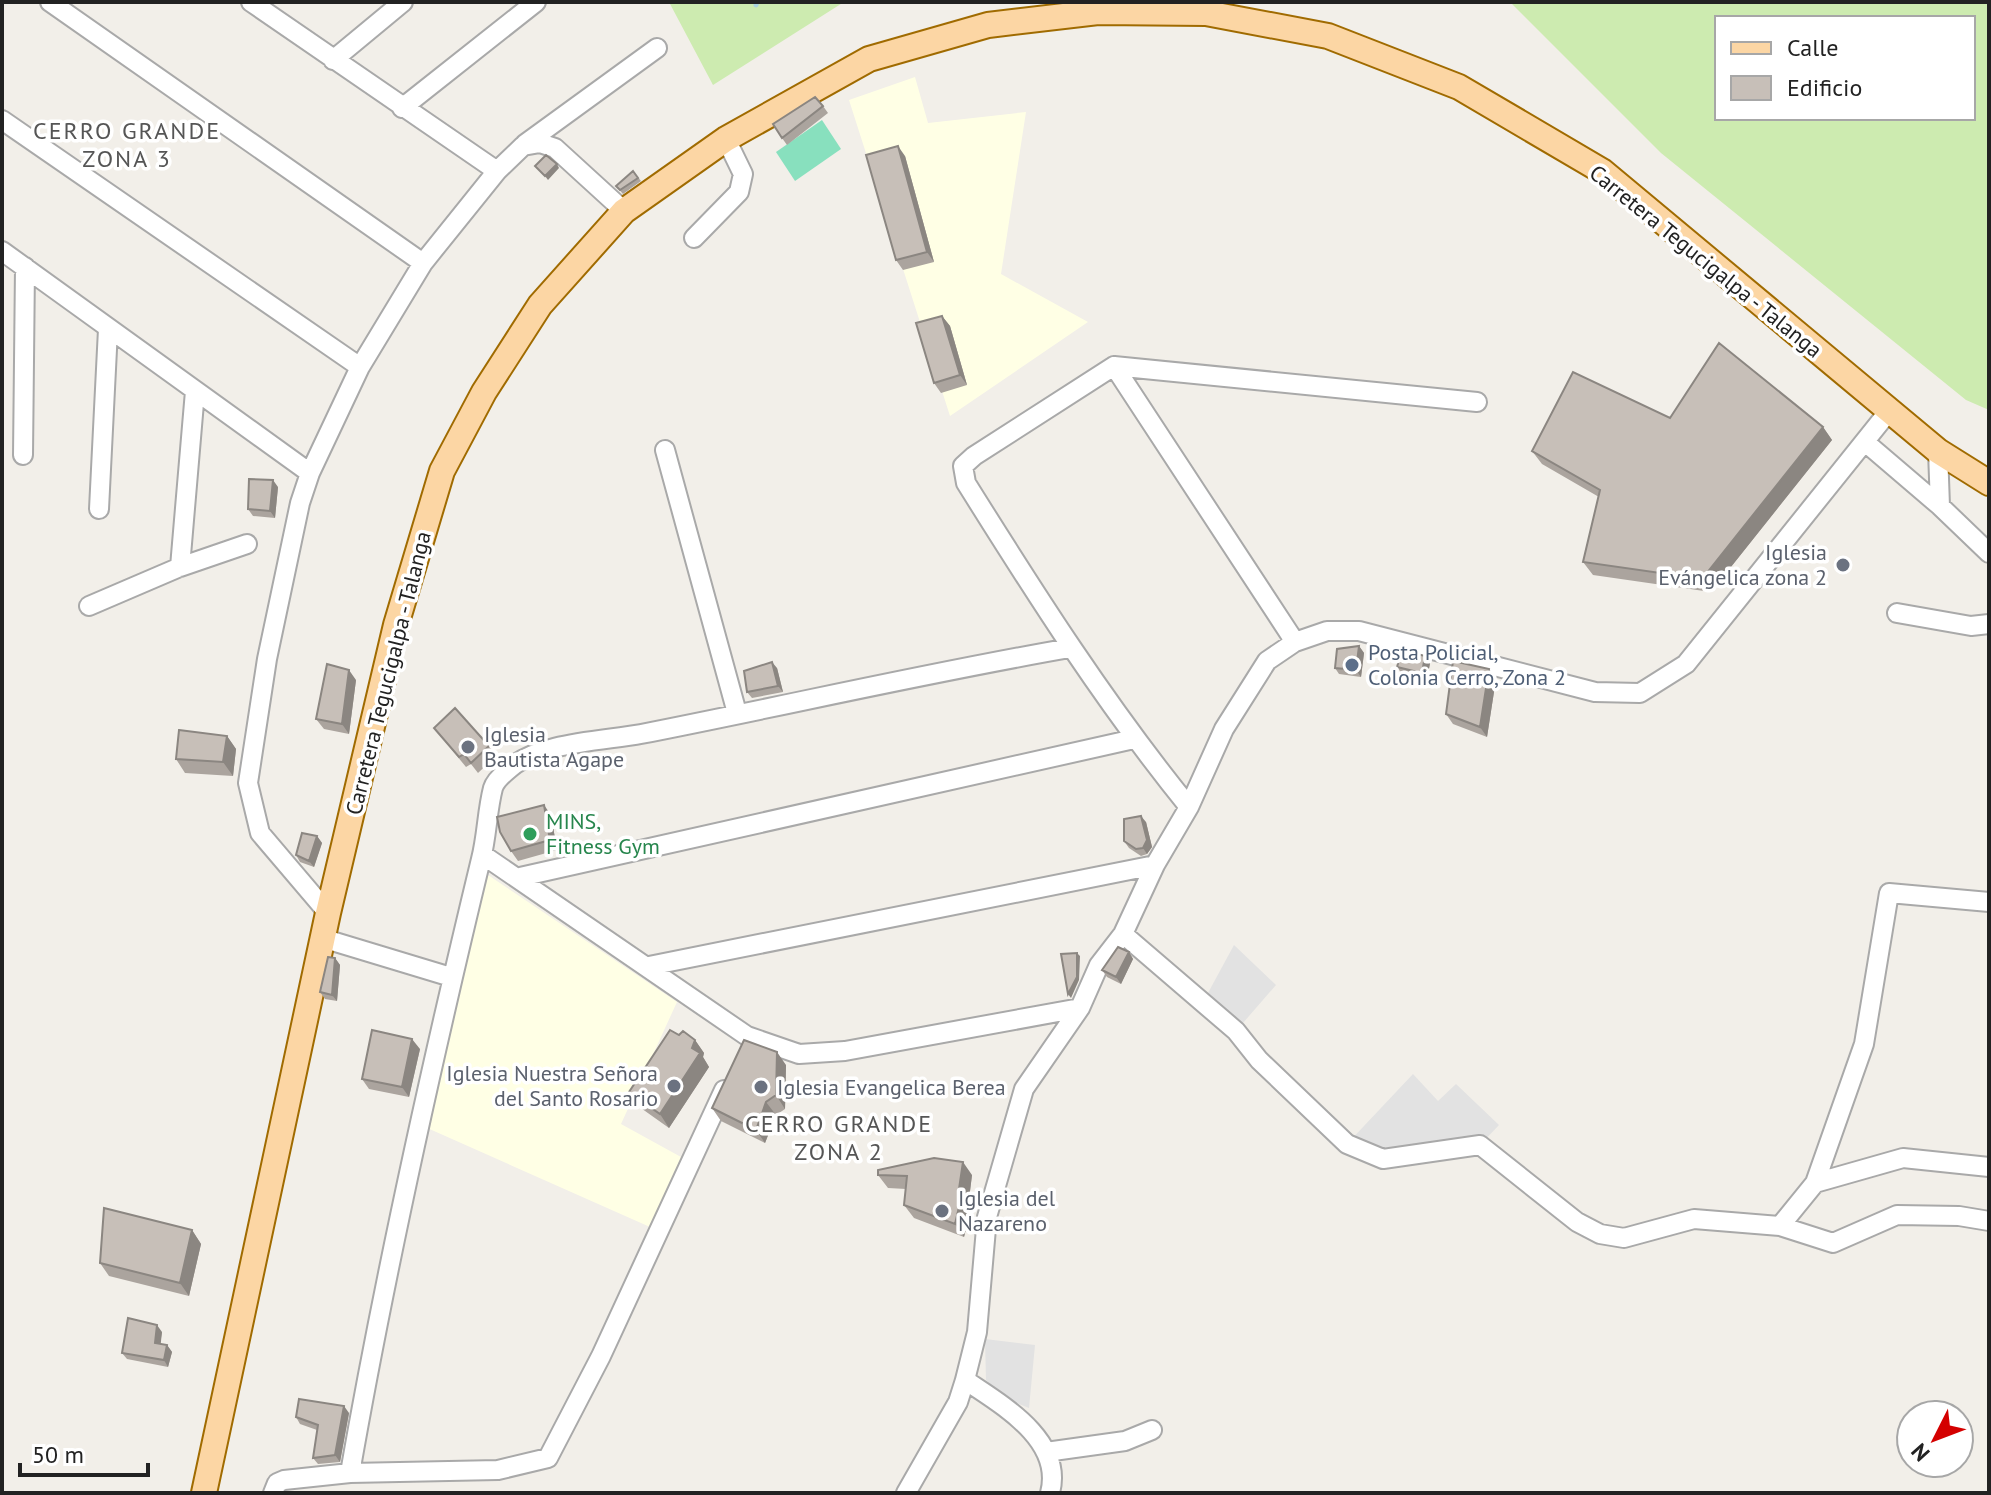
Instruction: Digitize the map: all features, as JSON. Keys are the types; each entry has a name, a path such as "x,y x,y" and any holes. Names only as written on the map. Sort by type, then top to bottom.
{"main road":[{"name":"Carretera Tegucigalpa - Talanga","path":"204,1493 322,938 396,625 442,471 484,392 540,305 624,211 726,139 869,59 988,25 1098,12 1206,13 1328,36 1459,87 1602,171 1938,451 1989,483"}],"street":[{"path":"50,2 423,263"},
{"path":"333,60 403,2"},
{"path":"402,108 536,2"},
{"path":"257,3 333,60 497,171"},
{"path":"328,913 260,833 248,783 267,659 300,503 310,473 360,367 423,263 497,171 523,146 657,48"},
{"path":"2,120 360,367"},
{"path":"694,238 739,192 743,174 726,139"},
{"path":"523,146 540,143 555,148 624,211"},
{"path":"2,251 310,473"},
{"path":"23,455 25,267"},
{"path":"99,509 108,329"},
{"path":"1189,807 1134,739 1070,648 966,483 963,466 985,448 1114,366 1477,402"},
{"path":"1114,366 1295,642"},
{"path":"180,567 195,391"},
{"path":"906,1493 958,1402 965,1380 977,1332 987,1217 1024,1089 1080,1008 1099,965 1123,934 1155,865 1189,807 1224,729 1267,661 1295,642 1327,631 1359,631 1595,692 1640,693 1686,664 1889,411"},
{"path":"1865,442 1989,553"},
{"path":"665,450 737,713"},
{"path":"1938,451 1940,506"},
{"path":"89,606 180,567 247,544"},
{"path":"1897,613 1971,626 1989,624"},
{"path":"350,1473 374,1337 451,977 483,855 494,784 512,766 564,746 838,694 913,675 1070,648"},
{"path":"520,877 1134,739"},
{"path":"483,855 649,966 744,1043 799,1054 845,1051 1080,1008"},
{"path":"649,966 1155,865"},
{"path":"1780,1226 1815,1183 1864,1044 1889,893 1989,902"},
{"path":"1123,934 1236,1031 1259,1060 1347,1144 1383,1159 1480,1145 1577,1222 1600,1234 1624,1238 1694,1219 1780,1226 1833,1243 1897,1215 1959,1216 1989,1221"},
{"path":"322,938 451,977"},
{"path":"273,1493 277,1483 284,1480 350,1473 498,1470 548,1458 608,1343 729,1078"},
{"path":"1815,1183 1903,1158 1989,1167"},
{"path":"965,1380 1021,1420 1046,1452 1053,1467 1050,1493"},
{"path":"1046,1452 1125,1441 1152,1430"}],"shaded area":[{"path":"915,77 928,123 1026,112 1001,274 1088,322 950,416 849,100"},
{"path":"488,875 677,1002 621,1124 681,1157 650,1227 425,1127"},
{"path":"1234,945 1276,985 1236,1031 1202,1004"},
{"path":"1413,1074 1438,1101 1456,1084 1499,1125 1480,1145 1383,1159 1347,1144"},
{"path":"985,1339 1035,1345 1029,1408 1004,1398 986,1380"}],"green space":[{"path":"669,2 844,2 713,85"},
{"path":"1510,2 1989,2 1989,410 1966,400 1661,153"},
{"path":"822,120 841,149 795,181 776,152"}],"building":[{"path":"815,97 823,106 782,138 773,124"},
{"path":"898,146 927,252 896,260 866,155"},
{"path":"546,155 557,164 545,176 535,166"},
{"path":"633,171 638,178 620,190 616,186"},
{"path":"942,316 960,375 934,383 916,323"},
{"path":"1719,343 1823,427 1702,579 1583,562 1600,490 1532,451 1573,372 1670,418"},
{"path":"249,479 273,480 270,511 248,509"},
{"path":"1359,646 1356,670 1335,668 1337,649"},
{"path":"1402,650 1425,656 1422,673 1397,667"},
{"path":"1453,661 1489,669 1480,727 1446,714"},
{"path":"772,662 778,686 747,692 744,671"},
{"path":"327,664 349,670 342,724 316,719"},
{"name":"Iglesia Bautista Agape","path":"455,708 489,746 471,763 464,754 459,757 434,728"},
{"path":"179,730 227,736 223,762 176,759"},
{"name":"MINS, Fitness Gym","path":"544,805 550,840 511,851 500,832 497,817"},
{"path":"1141,816 1147,840 1143,848 1136,849 1124,841 1124,819"},
{"path":"302,833 317,836 309,861 296,855"},
{"path":"1118,947 1129,952 1116,977 1102,970"},
{"path":"1077,953 1077,977 1068,994 1061,954"},
{"path":"328,957 335,958 332,995 320,992"},
{"path":"372,1030 412,1039 402,1087 362,1079"},
{"path":"670,1030 679,1035 683,1031 695,1040 692,1048 700,1053 660,1114 629,1092"},
{"name":"Iglesia Evangelica Berea","path":"744,1040 777,1052 776,1095 766,1102 756,1130 712,1108"},
{"name":"Iglesia del Nazareno","path":"934,1158 963,1162 959,1189 963,1190 955,1224 904,1205 907,1176 878,1175 878,1170"},
{"path":"104,1208 192,1230 180,1283 100,1263"},
{"path":"128,1318 157,1325 155,1343 167,1345 164,1360 122,1353"},
{"path":"299,1399 344,1406 335,1455 313,1458 318,1425 296,1417"}],"place":[{"name":"Iglesia Evángelica zona 2","path":"1843,565"},
{"name":"Posta Policial, Colonia Cerro, Zona 2","path":"1352,665"},
{"name":"Iglesia Bautista Agape","path":"468,747"},
{"name":"MINS, Fitness Gym","path":"530,834"},
{"name":"Iglesia Nuestra Señora del Santo Rosario","path":"674,1086"},
{"name":"Iglesia Evangelica Berea","path":"761,1087"},
{"name":"Iglesia del Nazareno","path":"942,1211"}],"district":[{"name":"CERRO GRANDE ZONA 3","path":"127,144"},
{"name":"CERRO GRANDE ZONA 2","path":"839,1137"}]}
